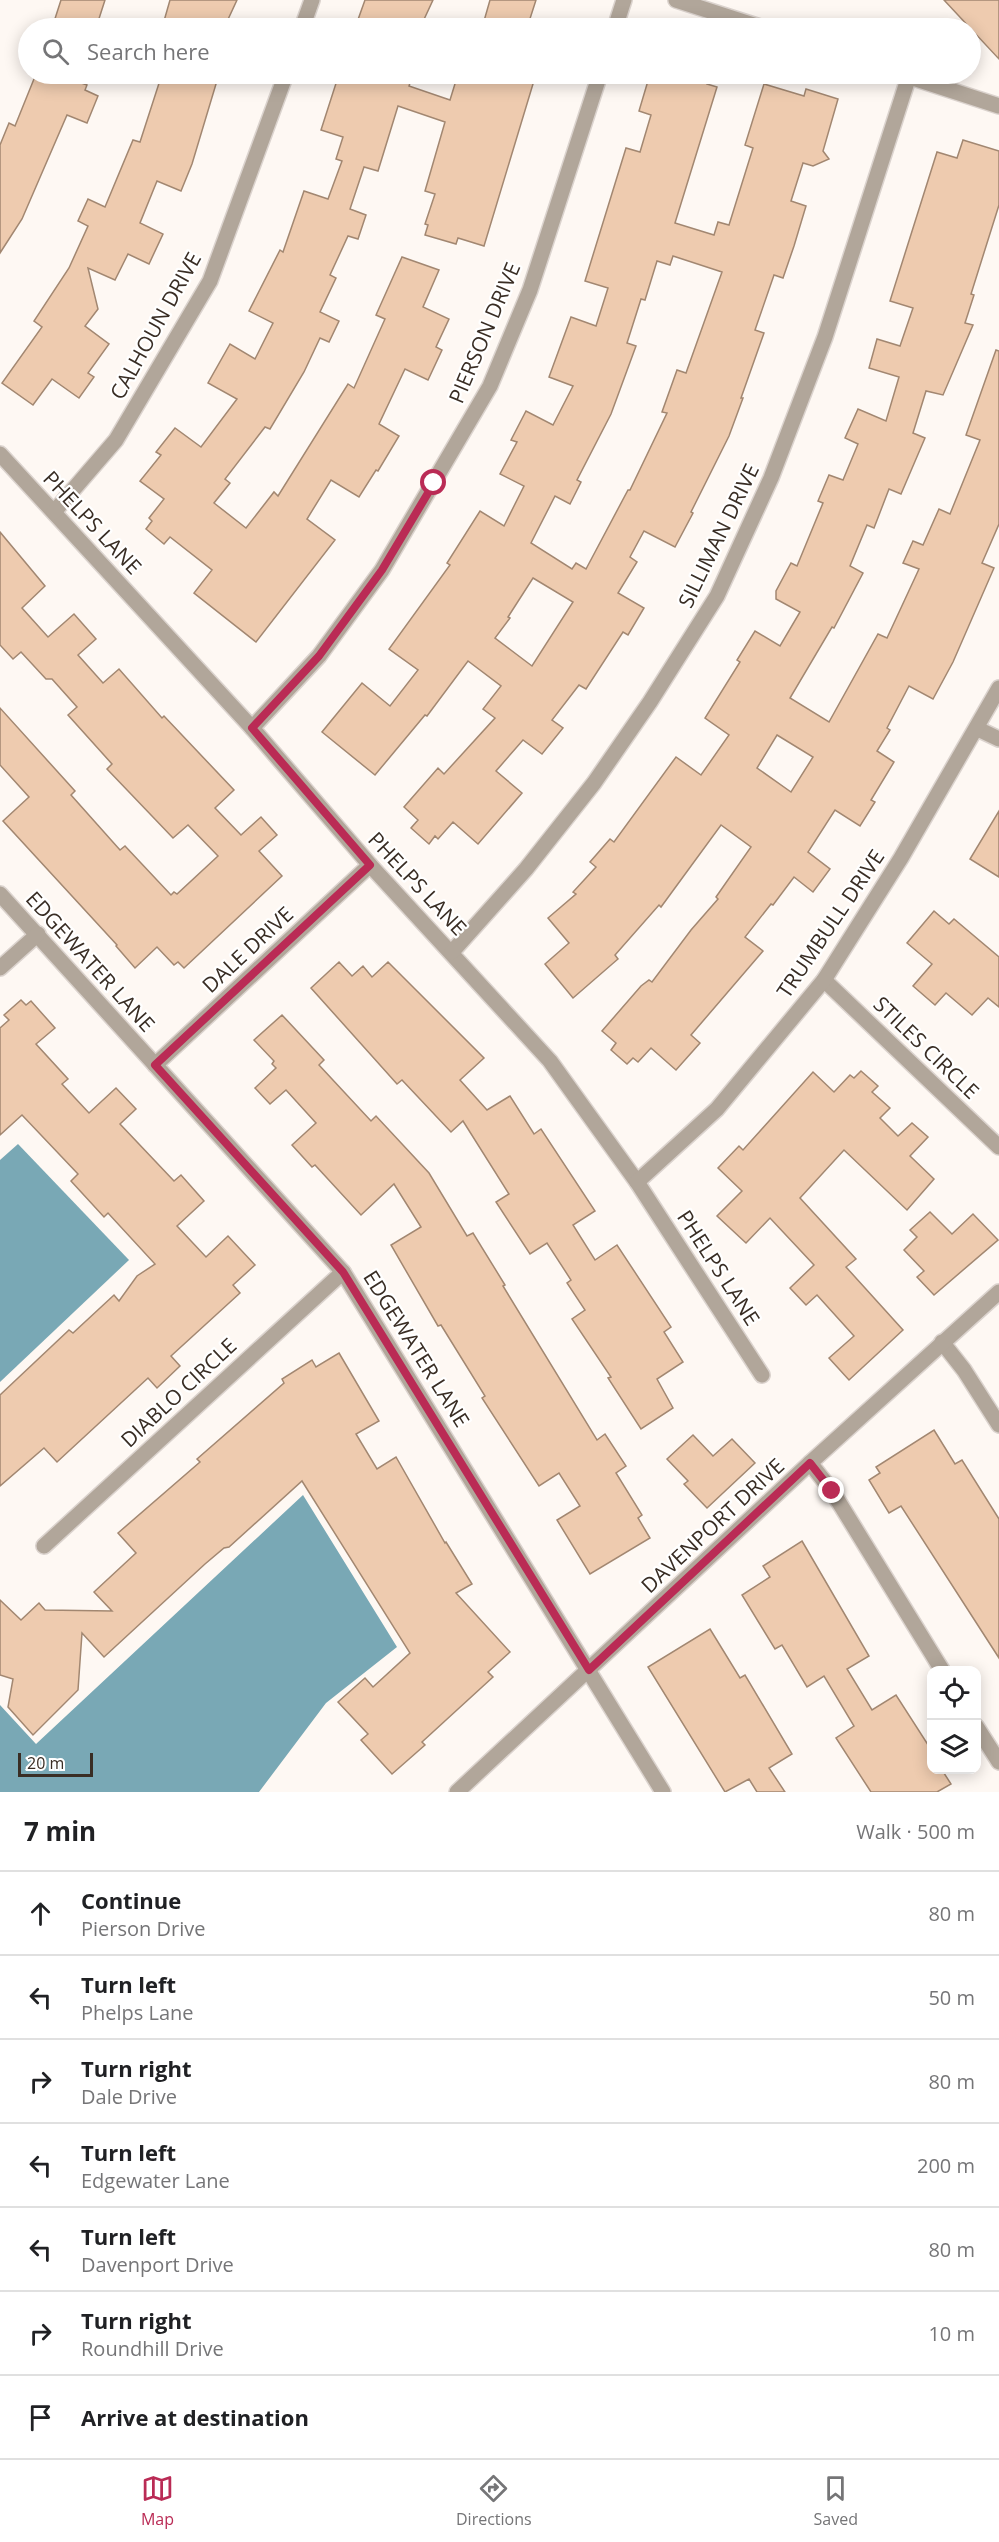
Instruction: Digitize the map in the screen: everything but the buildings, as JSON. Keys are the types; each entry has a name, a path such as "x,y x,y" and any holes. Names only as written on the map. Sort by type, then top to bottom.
{"street":[{"path":"306,18 312,0"},
{"path":"618,18 624,0"},
{"path":"676,0 732,18"},
{"name":"CALHOUN DRIVE","path":"54,512 116,440 210,281 282,84"},
{"name":"PIERSON DRIVE","path":"252,728 319,656 382,570 490,386 530,290 597,84"},
{"name":"SILLIMAN DRIVE","path":"452,952 526,869 594,783 650,702 717,596 771,478 825,337 902,84"},
{"path":"932,84 999,106"},
{"name":"PHELPS LANE","path":"0,454 252,728 370,865 550,1061 637,1182 762,1374"},
{"name":"TRUMBULL DRIVE","path":"637,1182 717,1109 824,980 901,858 978,729 999,688"},
{"path":"978,729 999,739"},
{"name":"DALE DRIVE","path":"155,1065 370,865"},
{"name":"EDGEWATER LANE","path":"0,894 343,1272 663,1792"},
{"path":"0,968 38,934"},
{"name":"STILES CIRCLE","path":"824,980 999,1147"},
{"name":"DIABLO CIRCLE","path":"44,1546 343,1272"},
{"name":"DAVENPORT DRIVE","path":"457,1792 810,1463 999,1292"},
{"path":"942,1342 964,1370 999,1425"},
{"path":"810,1463 832,1491 939,1666"},
{"path":"981,1734 999,1762"}],"water":[{"path":"18,1144 129,1260 0,1382 0,1160"},
{"path":"303,1495 397,1647 326,1703 259,1792 0,1792 0,1705 36,1744"}],"route":[{"path":"434,483 382,570 319,656 252,728 370,865 155,1065 343,1272 589,1670 810,1463 832,1491"}]}
